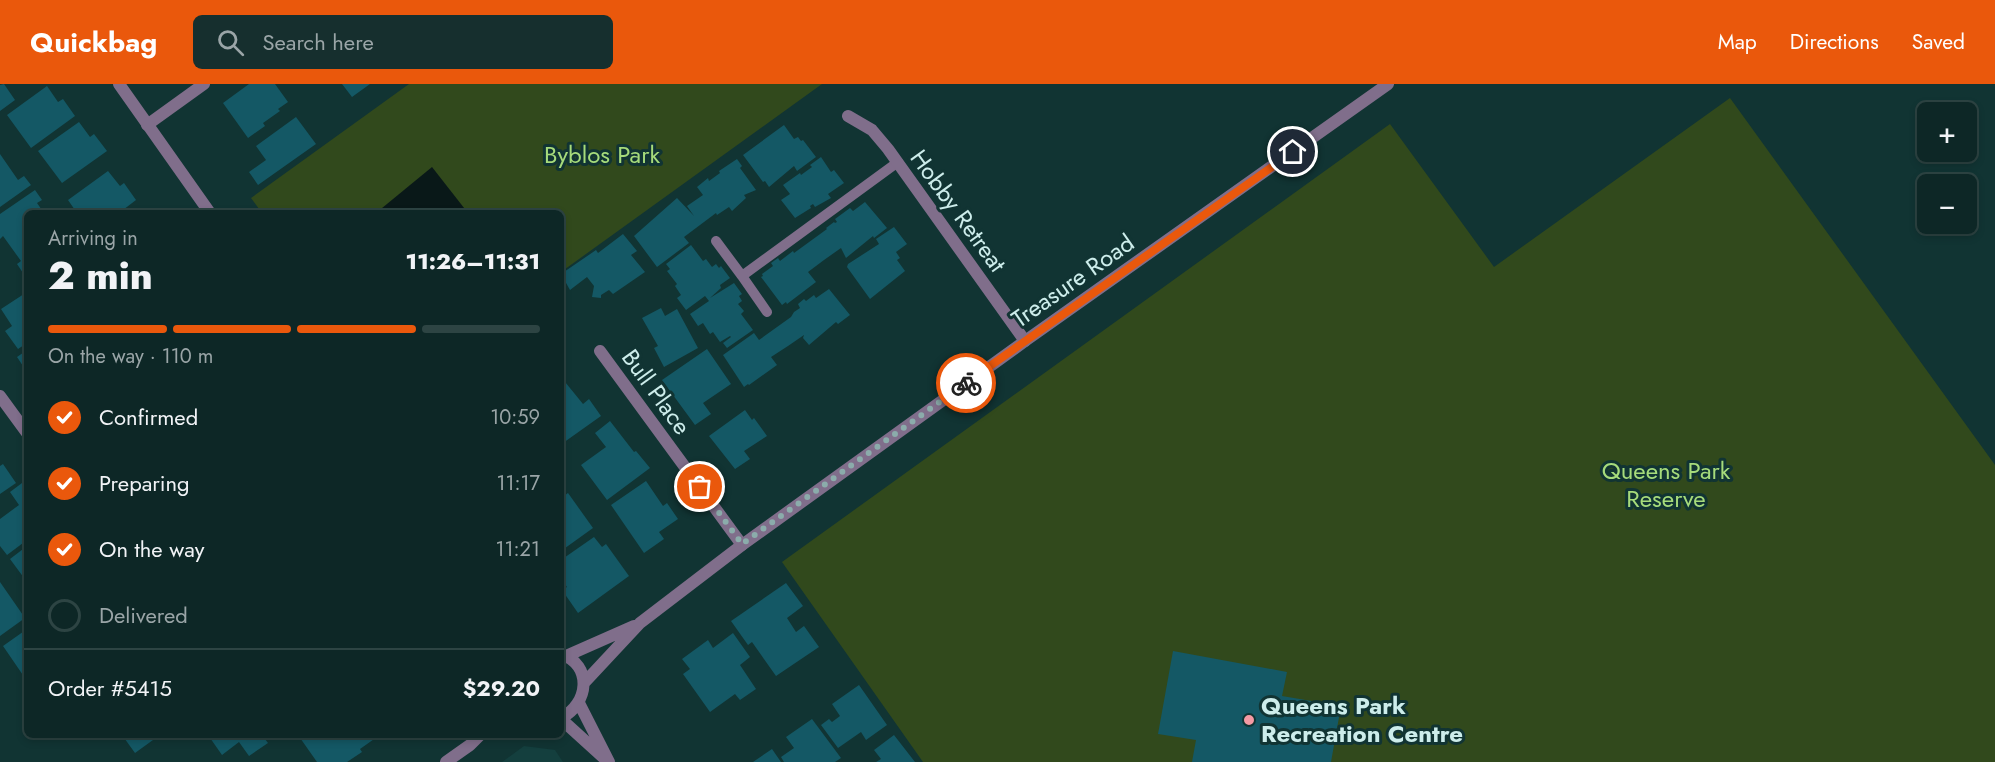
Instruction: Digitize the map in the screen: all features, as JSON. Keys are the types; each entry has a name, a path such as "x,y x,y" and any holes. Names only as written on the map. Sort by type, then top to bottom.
{"street":[{"path":"118,84 208,210"},
{"path":"147,125 204,84"},
{"name":"Treasure Road","path":"584,683 640,623 742,544 1388,84"},
{"name":"Hobby Retreat","path":"848,116 872,130 898,162 1025,341"},
{"name":"Bull Place","path":"600,351 742,544"},
{"path":"0,396 24,429"},
{"name":"Treasure Road","path":"564,655 640,623"},
{"path":"564,655 575,663 584,683 579,703 574,710 564,716"},
{"path":"579,703 608,762"},
{"path":"564,721 608,762"},
{"path":"446,762 477,738"},
{"path":"470,745 485,738"}],"lane":[{"path":"742,276 898,162"},
{"path":"716,241 767,312"}],"shaded area":[{"path":"432,167 466,210 380,210"},
{"path":"524,746 555,750 563,762 502,762"}],"green space":[{"name":"Byblos Park","path":"409,84 822,84 564,270 564,210 260,210 251,198"},
{"name":"Queens Park Reserve","path":"1730,98 1995,465 1995,762 923,762 782,562 1390,124 1494,267"}],"building":[{"path":"4,84 15,100 0,111 0,85"},
{"path":"249,84 275,84 288,102 263,123 265,126 248,138 223,103"},
{"path":"342,84 370,84 352,97"},
{"path":"47,86 58,102 63,99 75,116 31,148 7,115"},
{"path":"296,117 316,144 258,185 249,172 266,160 256,146"},
{"path":"79,122 90,137 94,134 107,151 62,183 38,151"},
{"path":"784,125 794,139 798,137 801,141 803,140 816,157 797,171 794,166 769,187 743,155"},
{"path":"0,154 18,180 24,176 31,185 0,207"},
{"path":"821,157 831,172 834,170 844,183 828,194 831,198 815,207 813,204 811,208 795,218 781,200 790,194 783,185 812,167 810,165"},
{"path":"737,159 742,166 740,168 756,190 744,195 746,198 732,211 729,207 717,215 716,213 684,237 689,243 657,267 634,236 677,198 694,216 687,206 703,195 697,187 708,178 709,181"},
{"path":"108,171 120,186 124,183 136,200 123,210 75,210 68,200"},
{"path":"35,190 42,200 37,203 42,210 24,210 24,274 17,264 21,261 3,236 0,239 0,214"},
{"path":"865,202 887,228 874,238 873,236 846,258 841,248 824,260 808,272 816,282 787,304 786,302 782,305 761,277 762,274 773,266 771,263 778,258 780,261 793,251 794,253 837,222 835,219 850,208 853,211"},
{"path":"894,227 907,244 896,252 900,258 897,260 905,271 870,299 847,267 848,264 879,244 876,239"},
{"path":"623,234 637,251 631,255 645,272 613,294 609,290 601,295 601,298 592,297 594,286 587,277 570,290 564,279 564,272 596,250 598,253"},
{"path":"691,245 703,261 706,259 712,267 716,264 719,268 721,266 730,278 720,285 721,288 710,298 734,283 742,294 739,296 742,301 738,304 744,311 741,314 753,330 727,348 723,343 730,336 720,342 713,332 710,334 703,323 698,326 690,314 709,301 705,296 686,310 677,298 681,295 675,286 677,284 667,271 670,269 666,264"},
{"path":"829,289 850,315 838,324 836,322 809,345 803,338 804,335 771,357 777,365 744,387 723,355 754,333 759,340 791,317 800,308 798,304 804,299 806,301 814,295 816,298"},
{"path":"24,294 24,345 18,349 5,331 12,326 1,309"},
{"path":"661,308 665,316 677,309 698,348 664,367 654,348 658,346 642,318"},
{"path":"707,349 731,384 703,403 711,414 695,425 662,380"},
{"path":"24,352 24,368 17,357"},
{"path":"564,381 583,404 589,399 601,416 564,442"},
{"path":"745,410 767,436 744,451 750,459 735,469 709,436"},
{"path":"610,421 634,452 636,451 650,468 607,500 581,465 606,447 595,433"},
{"path":"3,464 16,483 0,494 0,466"},
{"path":"646,481 663,506 667,503 678,519 659,532 664,539 644,553 611,505"},
{"path":"24,482 24,542 7,555 0,546 0,519 19,505 10,492"},
{"path":"568,493 593,528 564,549 564,496"},
{"path":"594,537 602,547 606,544 629,576 578,613 564,593 564,589 567,587 564,583 564,558"},
{"path":"24,548 24,578 10,559"},
{"path":"0,582 24,619 0,636"},
{"path":"786,583 803,606 787,618 796,632 804,626 819,647 776,676 752,642 748,645 731,621"},
{"path":"24,631 24,677 3,646"},
{"path":"733,633 750,657 740,665 756,689 740,700 735,694 710,712 683,674 690,669 682,659 708,640 713,648"},
{"name":"Queens Park Recreation Centre","path":"1173,651 1287,672 1282,696 1341,706 1331,762 1192,762 1196,740 1158,734"},
{"path":"859,685 887,725 866,740 861,732 838,748 821,725 829,719 832,722 840,716 832,704"},
{"path":"812,719 841,758 835,762 784,762 781,757 794,748 786,737"},
{"path":"894,735 915,762 876,762 881,759 874,750"},
{"path":"124,738 151,738 153,740 135,753"},
{"path":"210,738 264,738 268,743 249,756 239,742 222,755"},
{"path":"300,738 376,738 360,749 362,752 347,762 317,762"},
{"path":"772,749 781,762 753,762"}],"way so far":[{"path":"700,487 742,544 966,383"}],"place":[{"name":"Queens Park Recreation Centre","path":"1249,720"}],"route":[{"path":"966,383 1293,152"}]}
